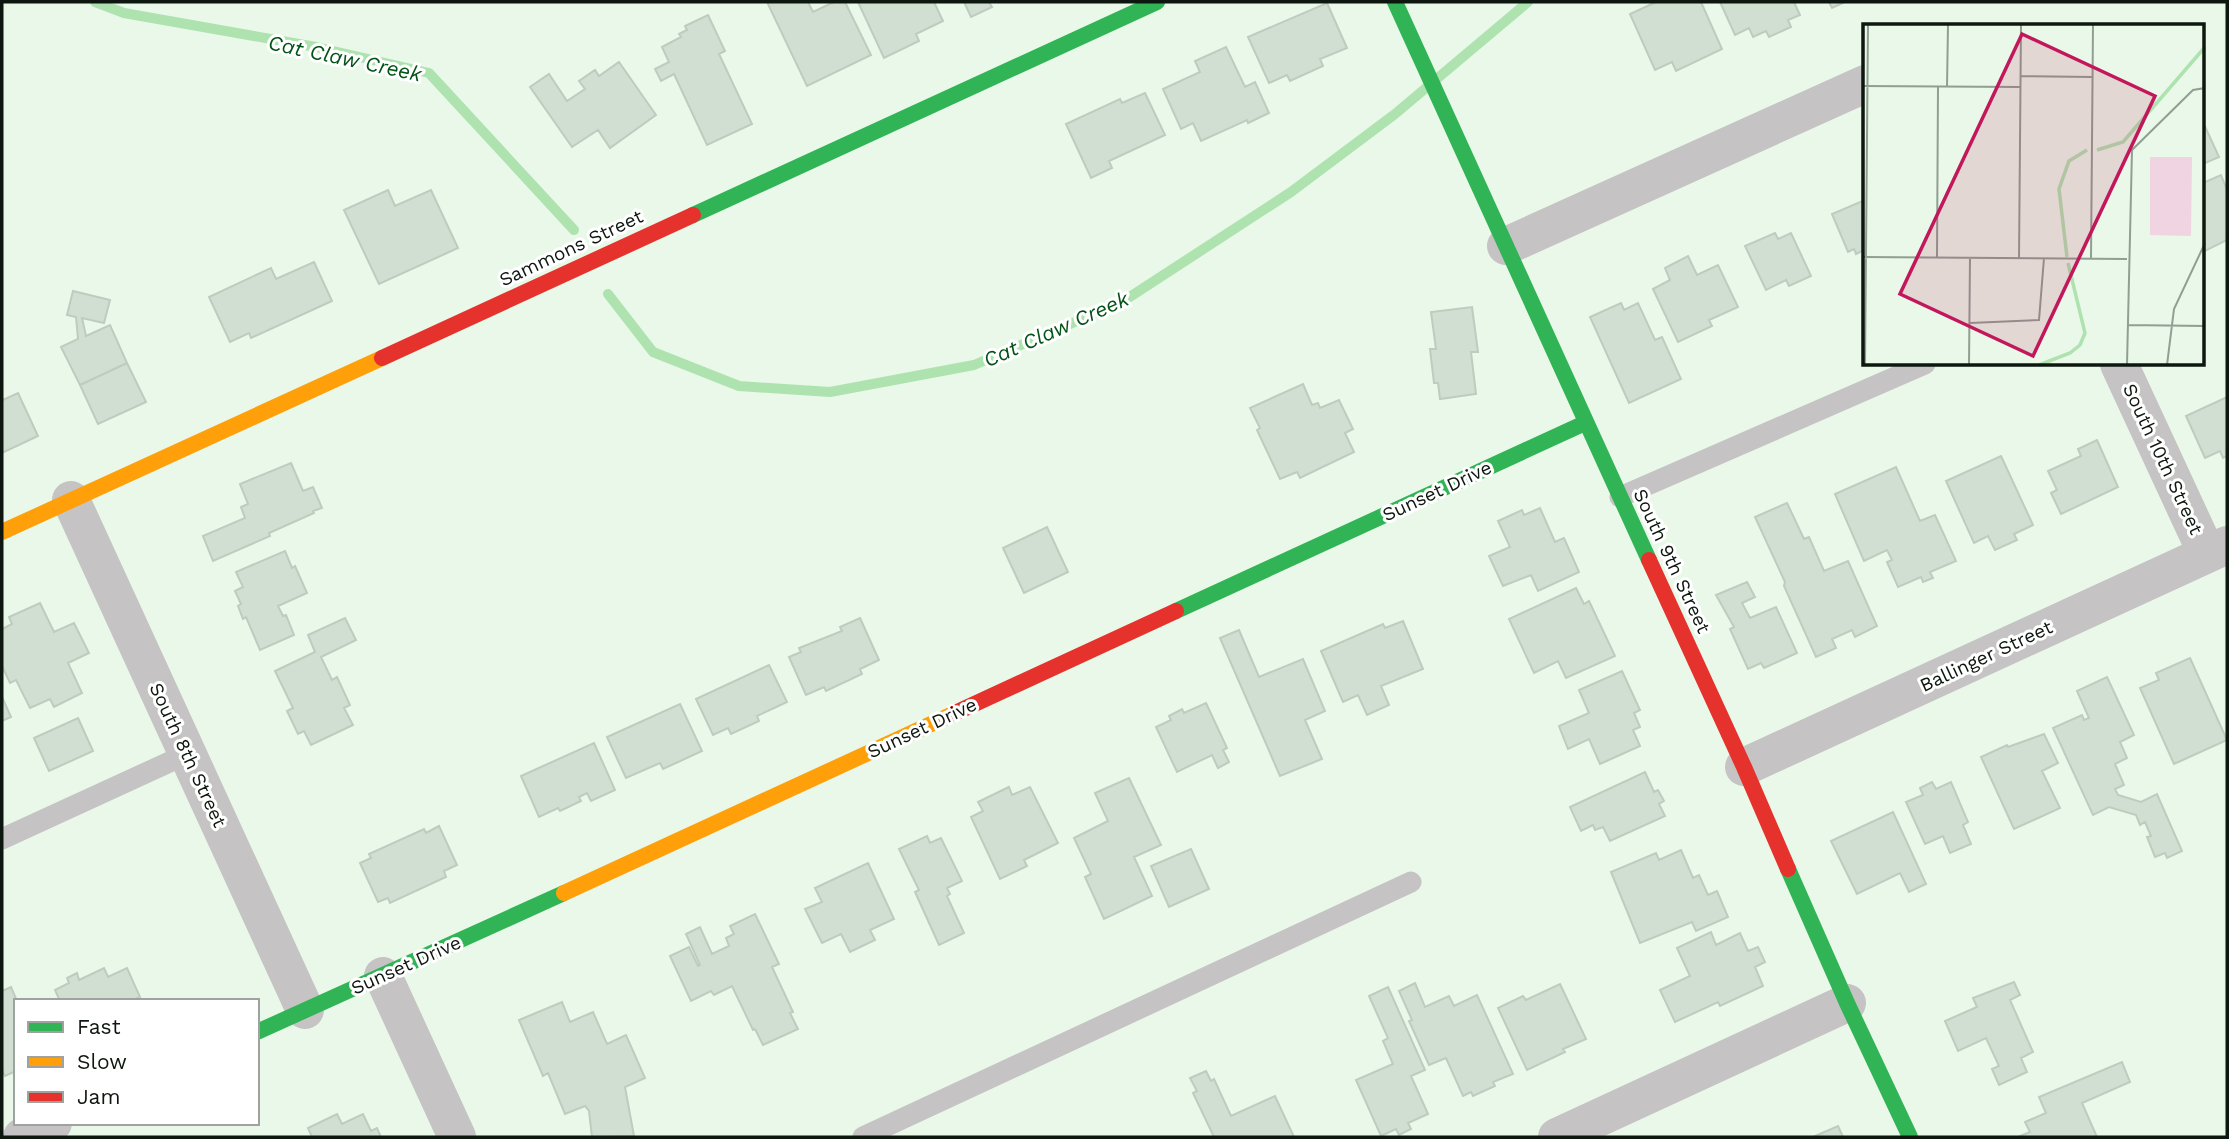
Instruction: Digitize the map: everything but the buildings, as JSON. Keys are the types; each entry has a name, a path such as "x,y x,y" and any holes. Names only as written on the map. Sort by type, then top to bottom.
{"street":[{"name":"Sammons Street","path":"2,532 1157,2"},
{"name":"South 9th Street","path":"1395,2 1910,1137"},
{"path":"1506,246 1863,85"},
{"name":"South 10th Street","path":"2120,366 2217,550"},
{"name":"Sunset Drive","path":"259,1031 1585,423"},
{"name":"South 8th Street","path":"71,500 305,1010"},
{"name":"Ballinger Street","path":"1744,767 2217,550"},
{"path":"383,976 457,1137"},
{"path":"1557,1137 1847,1003"},
{"path":"22,1137 49,1125"}],"lane":[{"path":"1619,496 1920,366"},
{"path":"2,839 187,754"},
{"path":"863,1137 1411,882"}],"waterway":[{"name":"Cat Claw Creek","path":"95,2 124,13 316,47 429,73 574,230"},
{"name":"Cat Claw Creek","path":"608,294 653,352 739,386 830,392 974,365 1122,302 1291,192 1395,114 1528,2"}],"traffic: fast":[{"path":"693,215 1157,2"},
{"path":"1395,2 1649,560"},
{"path":"1176,611 1585,423"},
{"path":"1788,869 1910,1137"},
{"path":"259,1031 564,893"}],"traffic: slow":[{"path":"2,532 382,358"},
{"path":"564,893 955,713"}],"traffic: jam":[{"path":"382,358 693,215"},
{"path":"1649,560 1788,869"},
{"path":"955,713 1176,611"}]}
